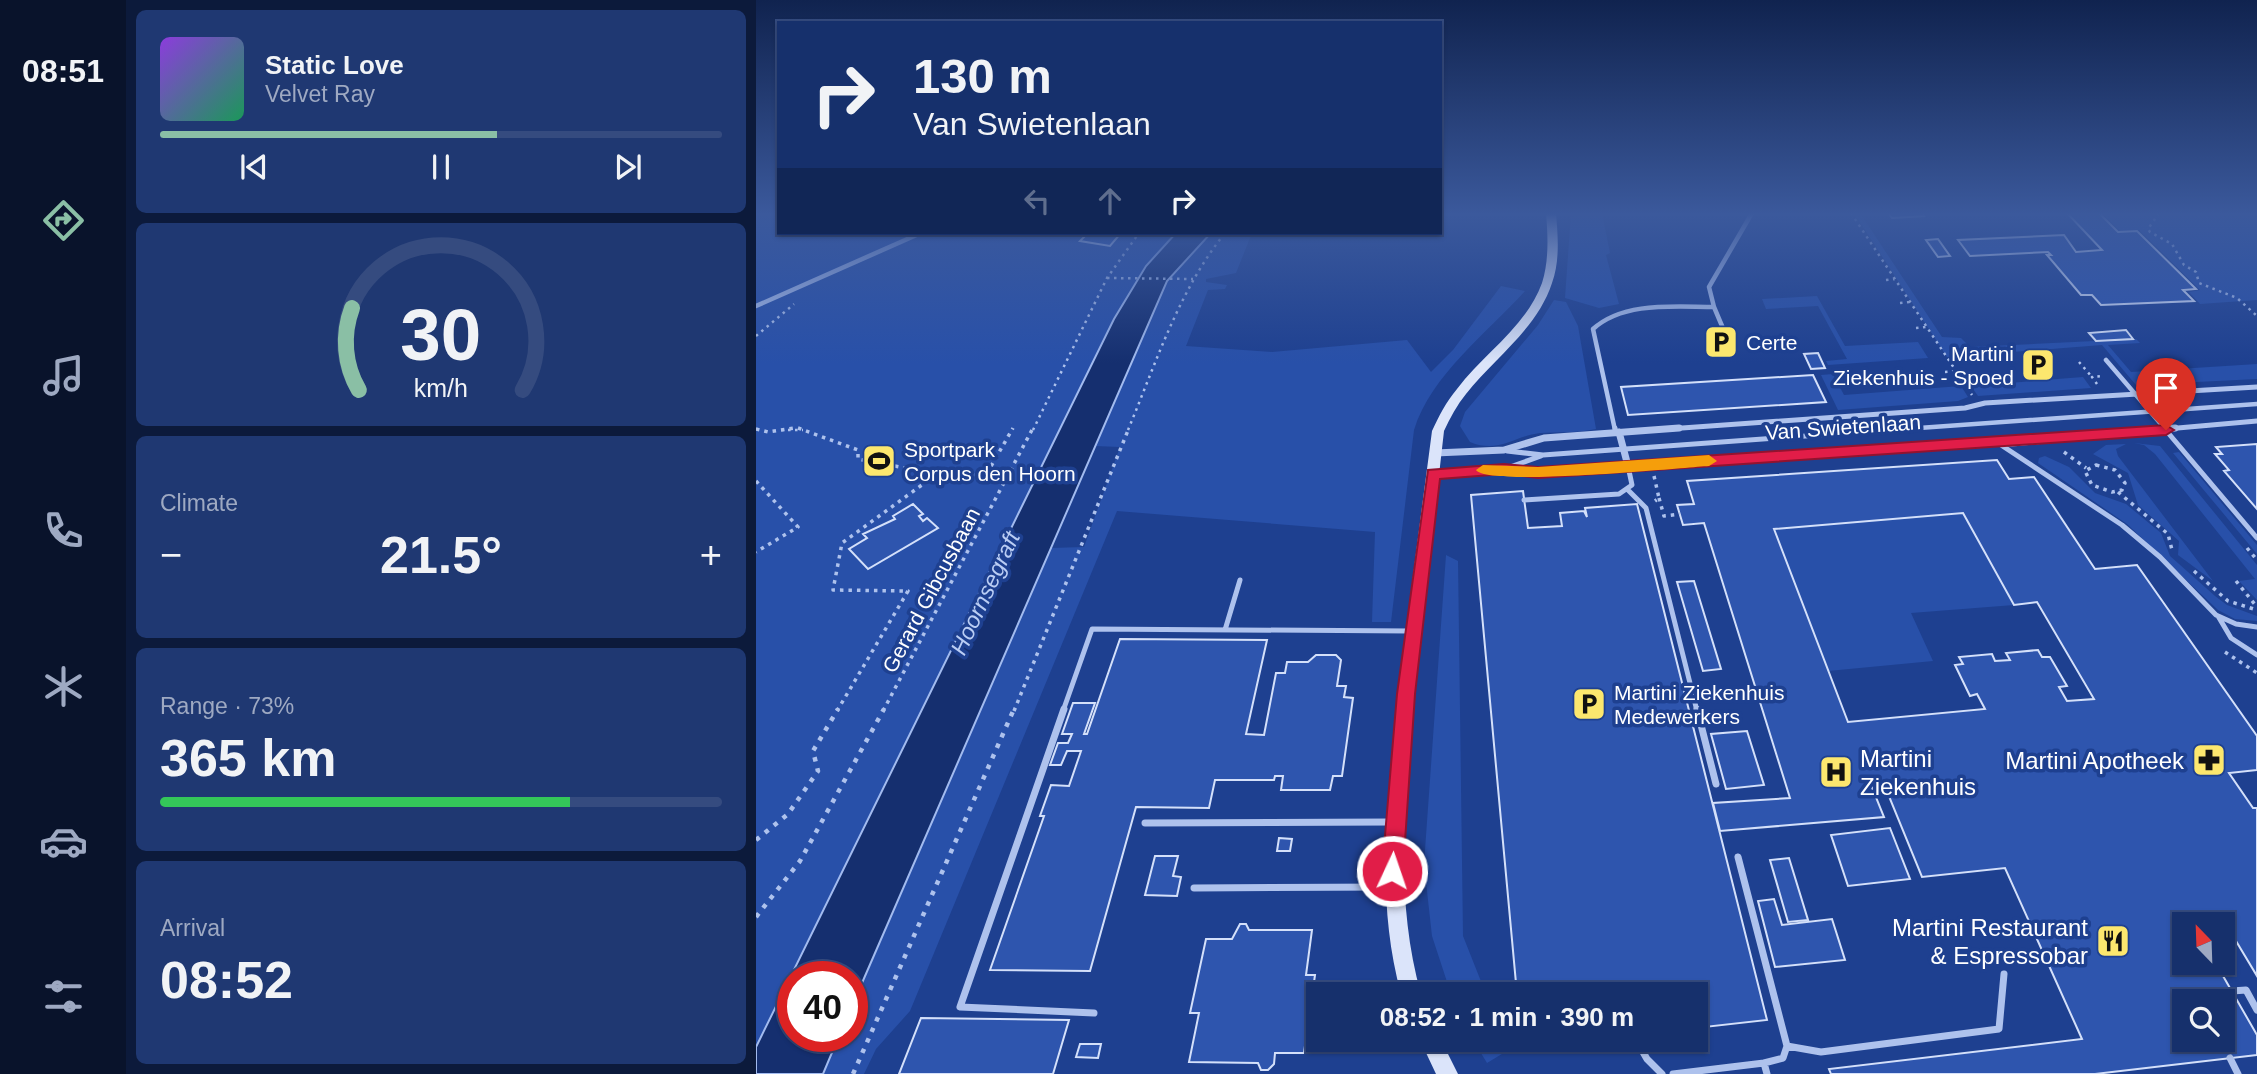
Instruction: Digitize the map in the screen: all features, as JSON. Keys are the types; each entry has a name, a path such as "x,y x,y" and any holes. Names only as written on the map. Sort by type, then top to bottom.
{"street":[{"path":"1407,982 1392,887 1395,822 1413,631 1438,431 1451,403 1539,303 1551,263"},
{"name":"Van Swietenlaan","path":"1436,453 1504,450 1535,439 2135,393 2257,387"},
{"name":"Van Swietenlaan","path":"1433,474 1504,469 1538,472 2054,440 2257,421"},
{"path":"1618,433 1628,466"},
{"path":"1436,1052 1447,1074"}],"lane":[{"path":"756,306 854,263"},
{"path":"1723,263 1709,287 1714,307 1733,352"},
{"path":"1618,433 1592,335 1597,323 1621,312 1714,307"},
{"path":"2106,360 2257,538"},
{"name":"Van Swietenlaan","path":"1544,455 2257,404"},
{"path":"1995,442 2048,472 2117,521 2160,557 2218,616 2231,638 2257,655"},
{"path":"1504,450 1544,455"},
{"path":"1504,469 1544,455"},
{"path":"1524,500 1619,494 1632,485 1628,466"},
{"path":"1628,490 1646,508 1716,784"},
{"path":"1226,630 1240,580"},
{"path":"2218,616 2244,626 2257,627"},
{"path":"1094,1013 960,1007 1092,629 1413,631"},
{"path":"1145,823 1395,822"},
{"path":"1673,1074 1764,1063 1783,1058 1787,1046 1738,857"},
{"path":"1194,888 1392,887"},
{"path":"1787,1046 1821,1052 1999,1029 2004,974"},
{"path":"2235,992 2246,990 2257,1010"},
{"path":"1642,1052 1662,1074"},
{"path":"2230,1058 2238,1074"},
{"path":"1764,1063 1767,1074"}],"path":[{"name":"Gerard Gibcusbaan","path":"756,917 800,861 827,817 1039,418 1107,278 1118,263"},
{"path":"853,1074 985,782 1076,554 1202,263"},
{"path":"1884,263 1959,371 1974,400"},
{"path":"2183,263 2196,272 2199,283 2237,298 2256,315"},
{"path":"1107,278 1193,279"},
{"path":"1886,280 1895,279"},
{"path":"756,336 806,295 798,288"},
{"path":"1900,303 1910,302"},
{"path":"1916,328 1926,327"},
{"path":"2079,362 2101,389"},
{"path":"1945,372 1959,371"},
{"path":"2092,377 2118,375"},
{"path":"756,429 768,432 797,428 858,450 858,459 937,474 986,475 1013,428"},
{"path":"2054,440 2065,454 2086,468"},
{"path":"1653,465 1664,516 1680,514"},
{"path":"2086,468 2096,465 2115,470 2125,483 2118,492"},
{"path":"2086,468 2085,475 2092,485 2105,491 2118,492 2168,534 2174,556"},
{"path":"756,840 788,814 818,771 813,751 908,591 833,590 842,543 937,474"},
{"path":"756,481 798,527 756,552"},
{"path":"1646,508 1659,498"},
{"path":"2191,569 2228,601 2257,609"},
{"path":"2236,581 2257,609"},
{"path":"2221,646 2234,659 2257,673"}],"shaded area":[{"name":"Sportpark Corpus den Hoorn","path":"756,263 1149,263 1124,301 798,961 777,961 777,1004 756,1047"},
{"path":"1183,263 1240,263 1236,273 1206,279 1206,282 1227,285 1225,289 1208,290 1186,346 1272,352 1407,340 1431,372 1453,350 1501,286 1525,291 1447,373 1422,410 1414,430 1391,622 1372,622 1375,532 1117,511 910,1011 876,1049 864,1074 823,1074 832,1052 868,1052 868,969 1051,548 1084,547 1120,447 1095,446 1167,281"},
{"path":"1567,263 1608,263 1619,304 1599,308 1565,298"},
{"path":"1886,263 1893,263 1942,337 1961,338 1970,347 2136,339 2140,343 2108,345 2131,372 2257,364 2257,379 2136,385 2102,345 1947,357"},
{"path":"2173,263 2257,263 2257,300 2200,304 2189,292 2200,290"},
{"path":"1817,296 1845,346 1918,342 1928,358 1828,365 1826,361 1847,359 1818,306 1766,309 1762,299"},
{"path":"1554,300 1566,302 1578,326 1596,429 1540,433 1490,446 1470,442 1460,426 1465,412 1538,325"},
{"path":"1833,374 1844,395 1961,386 1968,397 1958,401 1838,410 1821,375"},
{"path":"2083,377 2091,388 1978,396 1971,386"},
{"path":"2134,443 2160,446 2257,565 2257,600 2239,581 2255,579 2155,454 2144,445"},
{"path":"2126,444 2116,449 2118,456 2213,581 2178,555 2179,541 2138,505 2128,473 2093,454 2106,445"},
{"path":"2179,452 2257,545 2257,554 2173,453"},
{"path":"2045,456 2069,467 2095,493 2126,504 2161,533 2170,556 2227,605 2257,616 2257,621 2235,619 2218,610 2127,524 2038,463 2039,458"},
{"path":"1963,513 2014,605 1911,613 1933,661 1828,671 1774,529"},
{"path":"1446,555 1458,561 1463,936 1481,982 1447,982 1432,936 1424,864"},
{"path":"1480,1052 1505,1052 1487,1063"}],"water":[{"name":"Hoornsegraft","path":"1149,263 1183,263 1167,281 868,969 868,961 798,961 1114,319"},
{"path":"777,1004 777,1052 832,1052 823,1074 756,1074 756,1047"}],"building":[{"path":"2054,263 2170,263 2196,289 2183,290 2194,301 2101,305 2092,295 2081,295"},
{"path":"2126,330 2133,339 2096,341 2089,333"},
{"path":"1818,353 1825,368 1811,369 1804,354"},
{"path":"1813,375 1826,402 1628,415 1621,387"},
{"path":"2257,444 2257,509 2224,471 2229,470 2215,454 2222,454 2216,447"},
{"path":"1997,460 2009,479 2034,477 2095,569 2137,565 2257,736 2257,770 2229,773 2253,808 2257,808 2257,976 2235,939 2235,912 2172,912 2172,975 2222,975 2231,989 2172,989 2172,1052 2235,1052 2235,997 2257,1035 2257,1055 2095,1074 1831,1074 1829,1069 2082,1039 2005,868 1922,877 1884,784 1871,785 1884,817 1720,831 1713,803 1790,798 1704,523 1683,525 1677,505 1694,504 1687,481","holes":["1963,513 2014,605 2037,602 2094,699 2067,701 2059,687 2067,686 2050,657 2042,657 2038,650 2006,653 2010,660 1995,661 1992,654 1959,657 1963,664 1955,665 1970,696 1977,694 1985,709 1848,722 1774,529"]},
{"name":"Martini Ziekenhuis Medewerkers","path":"1523,491 1528,528 1562,526 1560,513 1584,511 1587,517 1585,508 1637,504 1767,1020 1708,1027 1708,982 1516,982 1471,495"},
{"path":"913,504 923,514 919,516 923,521 927,518 938,528 868,569 849,549 867,538 863,534 895,519 893,516"},
{"path":"1694,581 1721,669 1703,671 1677,582"},
{"path":"1120,639 1267,640 1246,734 1264,735 1276,673 1285,673 1287,662 1308,662 1316,655 1336,655 1341,660 1337,686 1346,686 1344,697 1353,698 1342,776 1333,776 1330,790 1281,790 1283,776 1275,776 1274,780 1215,780 1209,808 1136,807 1090,971 990,970 1044,816 1040,816 1051,785 1069,786 1081,751 1067,751 1061,765 1050,765 1058,743 1068,743 1072,734 1062,734 1073,703 1095,703 1084,734 1087,734"},
{"path":"1747,731 1764,785 1726,789 1711,734"},
{"path":"1890,828 1910,879 1848,886 1831,835"},
{"path":"1279,838 1292,839 1290,851 1277,851"},
{"path":"1155,856 1178,856 1173,876 1181,877 1177,896 1145,895"},
{"path":"1789,858 1808,920 1788,922 1770,860"},
{"path":"1774,899 1782,925 1832,919 1845,960 1775,967 1758,901"},
{"path":"1240,924 1246,924 1249,930 1312,930 1306,975 1315,975 1314,982 1306,982 1304,1053 1275,1053 1274,1064 1268,1070 1261,1070 1258,1063 1189,1062 1199,1013 1190,1013 1206,939 1232,939"},
{"path":"921,1018 1069,1020 1053,1074 899,1074"},
{"path":"1080,1044 1101,1044 1098,1058 1076,1057"}],"slow traffic":[{"path":"1483,470 1538,472 1709,461"}],"place":[{"name":"Certe","path":"1721,342"},
{"name":"Martini Ziekenhuis - Spoed","path":"2038,365"},
{"name":"Sportpark Corpus den Hoorn","path":"879,461"},
{"name":"Martini Ziekenhuis Medewerkers","path":"1589,704"},
{"name":"Martini Apotheek","path":"2209,760"},
{"name":"Martini Ziekenhuis","path":"1836,772"},
{"name":"Martini Restaurant & Espressobar","path":"2113,941"}],"route":[{"path":"1392,871 1406,694 1433,474 1504,469 1538,472 1988,441 2012,443 2166,430"}]}
